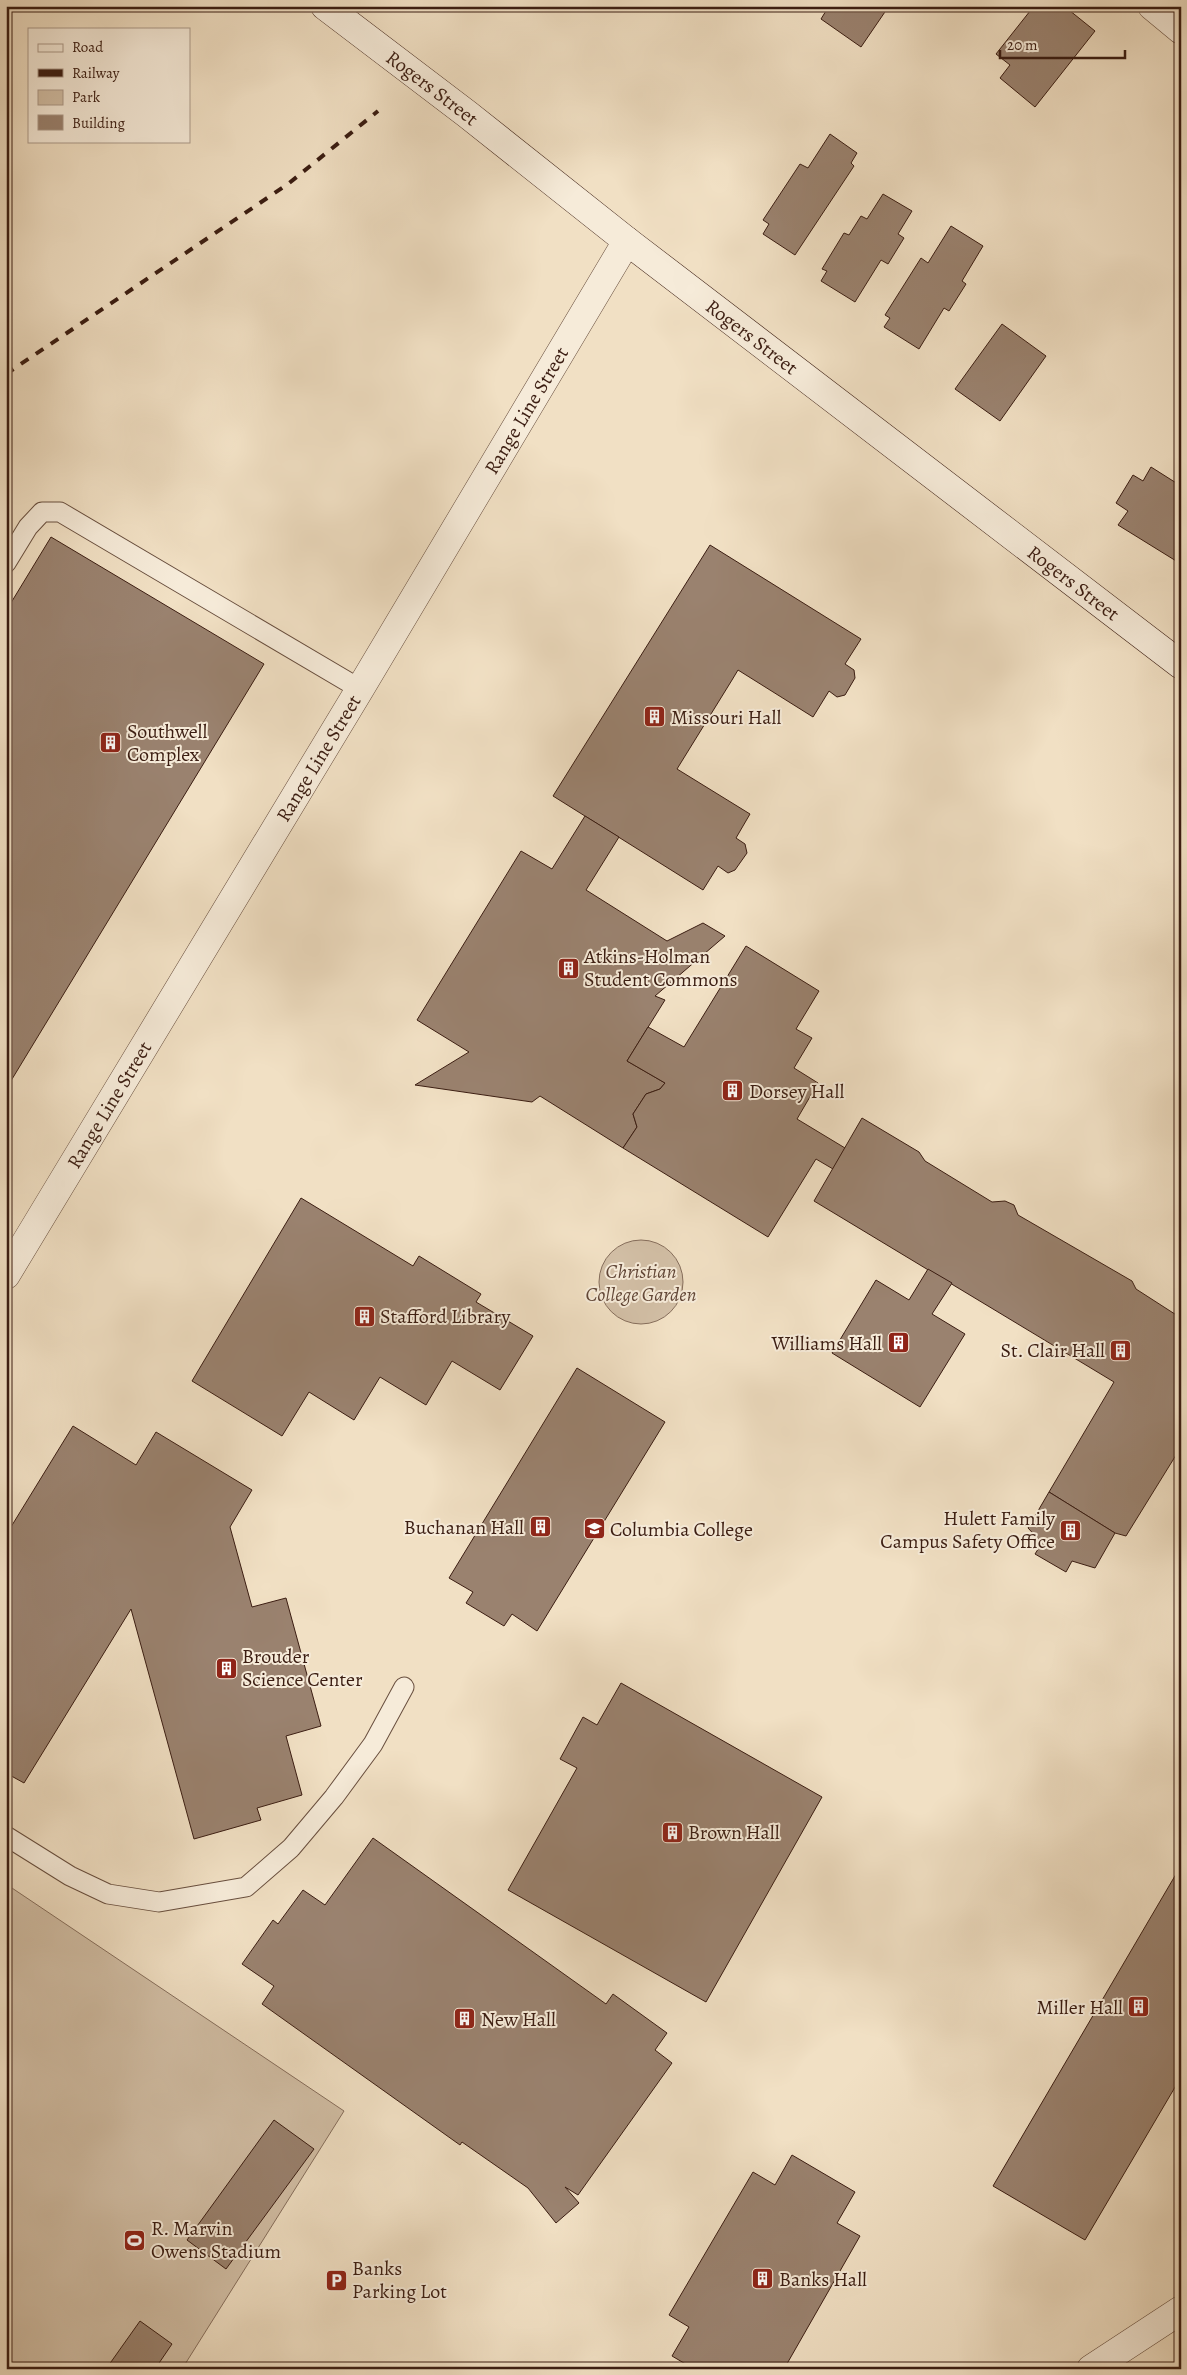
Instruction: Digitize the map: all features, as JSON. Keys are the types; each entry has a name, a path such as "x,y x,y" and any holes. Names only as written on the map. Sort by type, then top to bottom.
{"street":[{"name":"Rogers Street","path":"325,6 467,114 627,241 1181,665"},
{"path":"1152,6 1181,30"},
{"name":"Range Line Street","path":"6,1275 360,689 627,241"},
{"path":"1091,2369 1181,2310"}],"lane":[{"path":"6,563 28,526 42,512 60,512 360,689"},
{"path":"6,1836 70,1876 108,1894 159,1902 246,1887 291,1848 334,1797 373,1744 404,1687"}],"green space":[{"name":"Christian College Garden","path":"641,1240 664,1247 676,1259 683,1282 676,1305 664,1317 641,1324 618,1317 606,1305 599,1282 606,1259 618,1247"},
{"name":"R. Marvin Owens Stadium","path":"6,1884 344,2111 182,2369 6,2369"}],"building":[{"path":"829,6 889,6 861,47 821,19"},
{"path":"1034,6 1064,6 1095,31 1035,107 1000,78 1010,65 996,54"},
{"path":"830,134 857,153 851,163 854,166 795,255 763,234 769,224 763,220 800,164 808,168"},
{"path":"883,194 912,211 898,234 904,238 888,264 881,260 855,302 821,281 827,271 822,269 844,233 849,235 861,216 867,219"},
{"path":"951,226 983,246 962,281 966,284 949,311 944,308 919,349 884,327 890,318 885,315 921,258 928,263"},
{"path":"1002,324 1046,356 1000,421 955,389"},
{"path":"1151,467 1181,486 1181,564 1118,525 1128,511 1116,503 1133,475 1143,481"},
{"name":"Southwell Complex","path":"51,537 264,664 6,1089 6,611"},
{"name":"Missouri Hall","path":"710,545 861,639 845,664 854,670 855,678 845,695 837,697 829,691 813,717 738,670 677,769 750,814 736,838 745,844 747,853 735,870 728,873 718,866 703,890 553,796"},
{"name":"Atkins-Holman Student Commons","path":"585,816 619,837 586,890 667,941 703,923 725,936 655,996 665,1000 627,1061 665,1083 660,1089 646,1094 633,1114 637,1127 623,1148 540,1096 532,1102 415,1085 469,1052 417,1020 521,851 552,869"},
{"name":"Dorsey Hall","path":"746,946 819,991 796,1029 812,1038 794,1068 818,1083 797,1119 845,1148 833,1169 816,1159 768,1237 623,1148 637,1127 633,1114 646,1094 660,1089 665,1083 627,1061 648,1027 684,1047"},
{"name":"St. Clair Hall","path":"862,1118 919,1152 925,1161 992,1202 1005,1201 1014,1205 1018,1215 1132,1281 1136,1289 1181,1318 1181,1447 1126,1536 1115,1533 1049,1492 1114,1382 814,1201"},
{"name":"Stafford Library","path":"301,1198 413,1266 419,1256 481,1294 476,1302 533,1336 500,1390 452,1361 426,1405 380,1377 354,1420 309,1392 282,1436 192,1381"},
{"name":"Williams Hall","path":"928,1269 952,1283 932,1314 965,1334 920,1407 832,1353 876,1280 909,1300"},
{"name":"Buchanan Hall","path":"577,1368 665,1422 537,1631 512,1614 504,1626 466,1603 473,1592 449,1578"},
{"name":"Brouder Science Center","path":"73,1426 136,1465 156,1432 252,1490 230,1527 252,1607 286,1598 321,1726 286,1736 302,1795 257,1808 261,1820 194,1839 131,1609 24,1783 6,1773 6,1535"},
{"name":"Hulett Family Campus Safety Office","path":"1049,1492 1115,1533 1095,1568 1072,1561 1066,1572 1035,1554 1042,1543 1028,1528"},
{"name":"Brown Hall","path":"621,1683 822,1797 706,2002 508,1890 577,1768 560,1759 583,1717 597,1725"},
{"name":"New Hall","path":"373,1838 606,2004 613,1994 667,2033 655,2050 672,2063 578,2195 565,2187 579,2203 556,2223 528,2188 462,2142 460,2145 262,2004 274,1986 242,1964 273,1920 278,1924 303,1890 325,1905"},
{"name":"Miller Hall","path":"1179,1869 1181,1870 1181,2077 1085,2240 993,2186"},
{"path":"274,2120 314,2149 226,2269 187,2240"},
{"name":"Banks Hall","path":"792,2155 855,2192 837,2223 860,2236 784,2369 759,2369 753,2365 751,2369 694,2369 672,2356 689,2327 669,2315 753,2172 775,2185"},
{"path":"140,2321 172,2344 155,2369 106,2369"}],"railway":[{"path":"6,374 288,184 378,111"}],"place":[{"name":"Missouri Hall","path":"655,717"},
{"name":"Southwell Complex","path":"111,743"},
{"name":"Atkins-Holman Student Commons","path":"568,968"},
{"name":"Dorsey Hall","path":"733,1091"},
{"name":"Stafford Library","path":"364,1316"},
{"name":"Williams Hall","path":"898,1343"},
{"name":"St. Clair Hall","path":"1121,1350"},
{"name":"Buchanan Hall","path":"540,1527"},
{"name":"Columbia College","path":"594,1529"},
{"name":"Hulett Family Campus Safety Office","path":"1071,1530"},
{"name":"Brouder Science Center","path":"226,1668"},
{"name":"Brown Hall","path":"672,1832"},
{"name":"Miller Hall","path":"1139,2007"},
{"name":"New Hall","path":"465,2019"},
{"name":"R. Marvin Owens Stadium","path":"135,2240"},
{"name":"Banks Hall","path":"763,2279"},
{"name":"Banks Parking Lot","path":"336,2280"}]}
